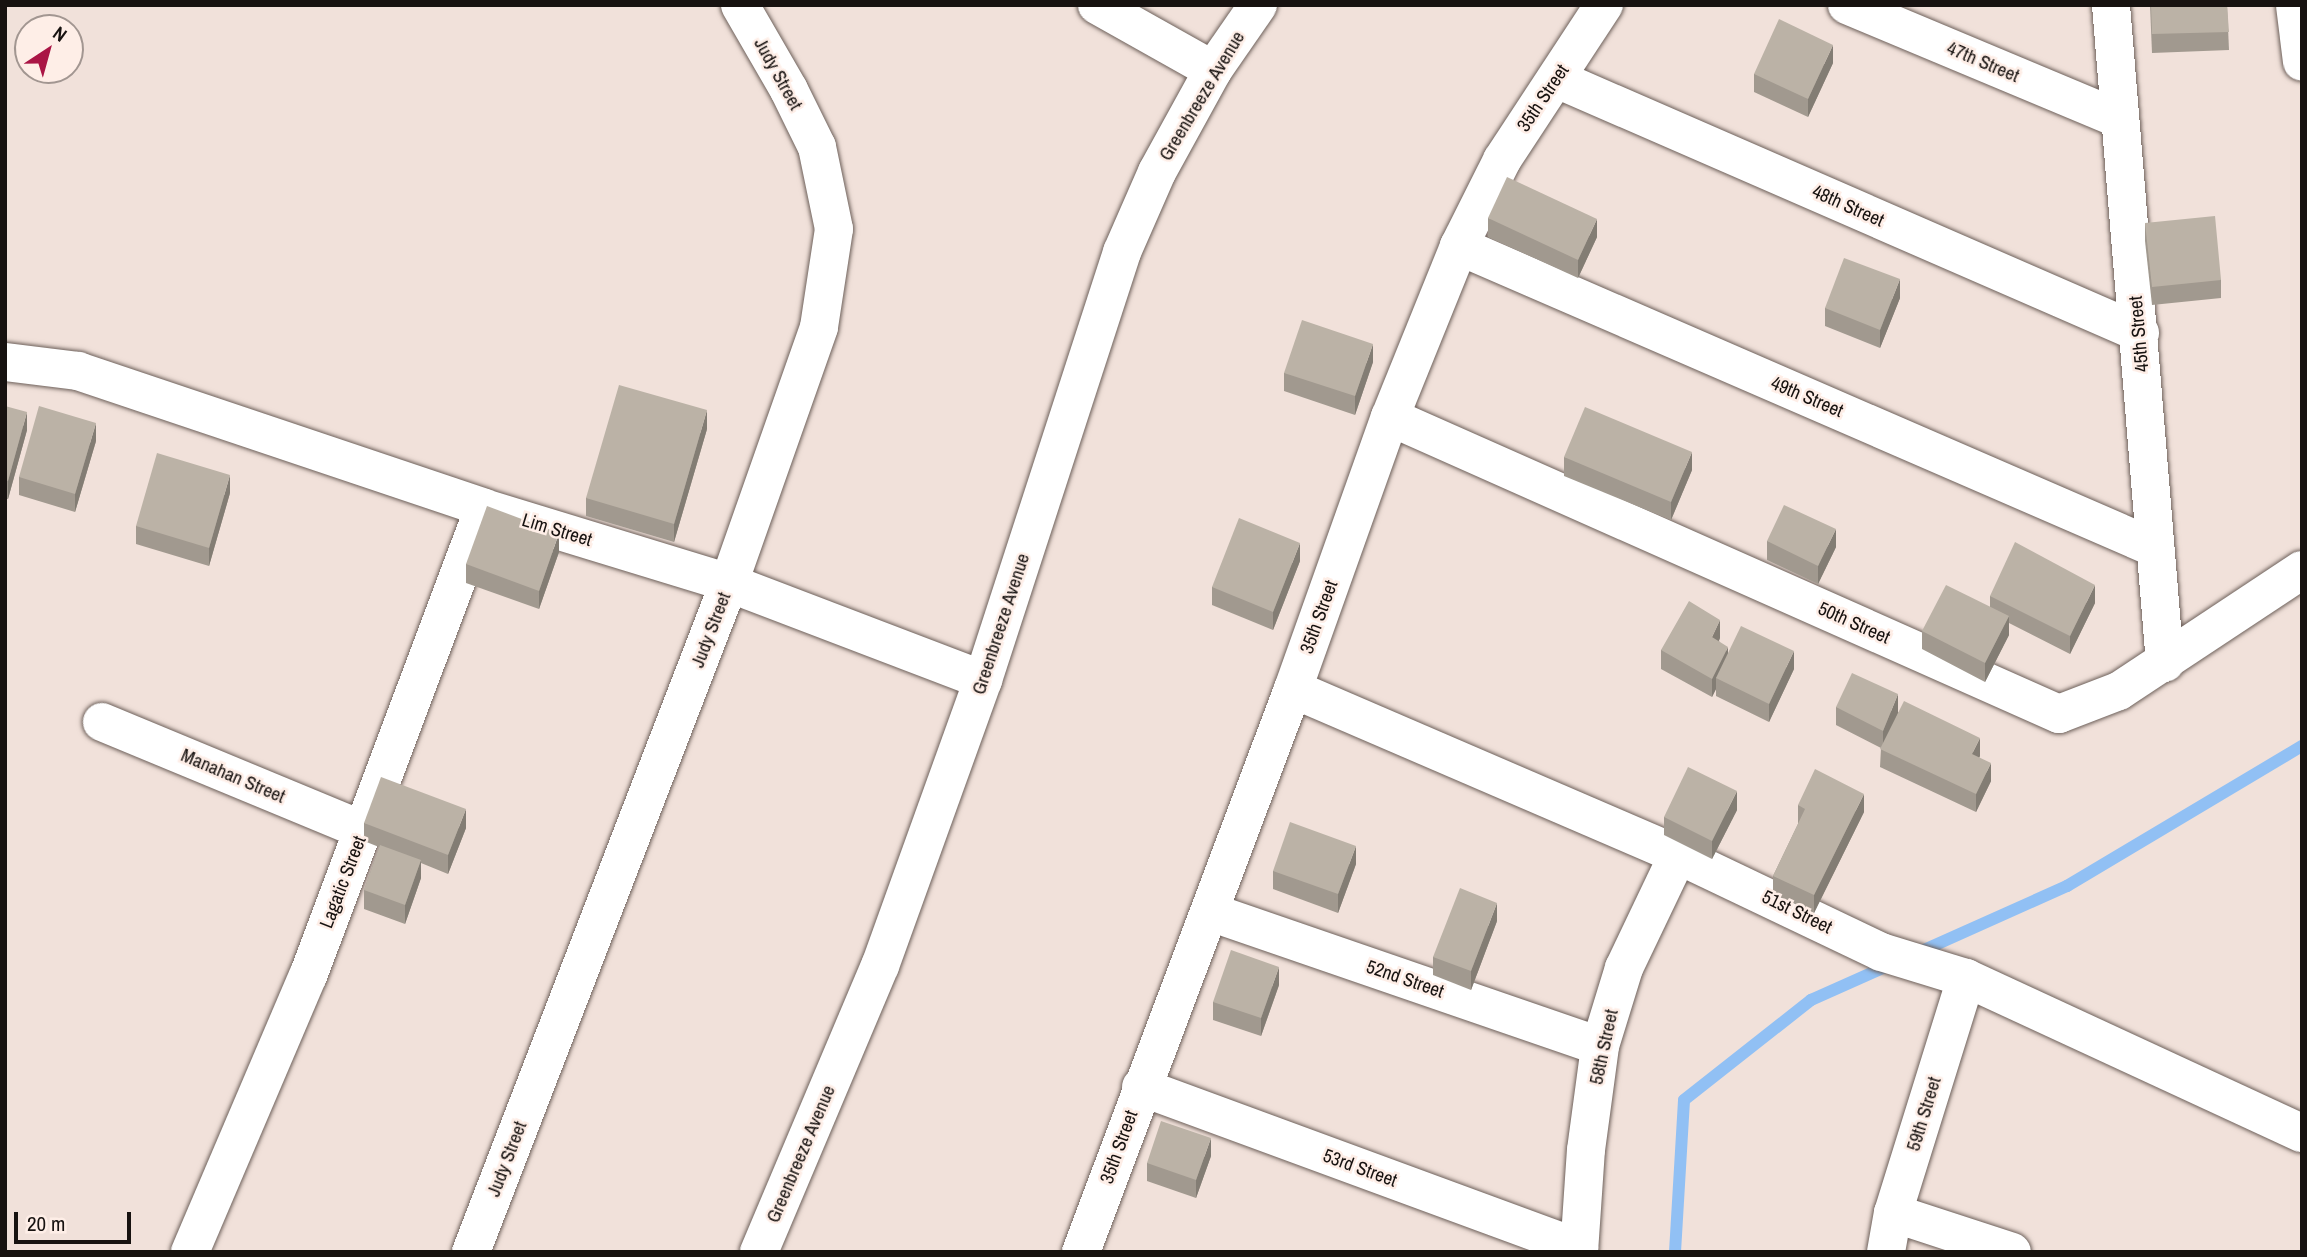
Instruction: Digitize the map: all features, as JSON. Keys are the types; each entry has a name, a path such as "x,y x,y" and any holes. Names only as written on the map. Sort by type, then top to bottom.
{"street":[{"name":"Judy Street","path":"471,1252 729,583 819,327 834,229 817,147 740,5"},
{"path":"1097,5 1213,70"},
{"name":"Greenbreeze Avenue","path":"760,1252 880,966 983,680 1122,251 1157,172 1213,70 1258,5"},
{"name":"35th Street","path":"1080,1252 1293,689 1390,417 1459,246 1502,160 1604,5"},
{"name":"47th Street","path":"1847,5 2119,119"},
{"name":"45th Street","path":"2111,5 2165,663"},
{"path":"2295,5 2302,62"},
{"name":"48th Street","path":"1556,79 2140,333"},
{"name":"49th Street","path":"1459,246 2155,548"},
{"name":"Lim Street","path":"5,362 78,371 484,508 729,583 983,680"},
{"name":"50th Street","path":"1390,417 2059,714 2119,691 2302,570"},
{"name":"Lagatic Street","path":"190,1252 308,976 484,508"},
{"name":"51st Street","path":"1293,689 1678,855 1881,952 1966,978 2302,1133"},
{"name":"Manahan Street","path":"102,722 363,830"},
{"name":"58th Street","path":"1579,1250 1586,1150 1600,1046 1623,968 1678,855"},
{"name":"52nd Street","path":"1210,912 1600,1046"},
{"name":"59th Street","path":"1886,1252 1893,1213 1966,978"},
{"name":"53rd Street","path":"1141,1087 1579,1250"},
{"path":"1893,1213 2012,1252"}],"building":[{"path":"2151,5 2227,5 2229,32 2152,34"},
{"path":"1779,19 1833,45 1808,99 1754,74"},
{"path":"1507,177 1597,219 1578,260 1488,218"},
{"path":"2215,216 2221,280 2152,287 2145,223"},
{"path":"1844,258 1900,279 1880,330 1825,308"},
{"path":"1302,320 1373,344 1355,396 1284,373"},
{"path":"619,385 707,410 674,524 586,498"},
{"path":"5,406 27,412 8,481 5,480"},
{"path":"39,406 96,423 75,494 19,477"},
{"path":"1585,407 1692,452 1671,502 1564,457"},
{"path":"157,453 230,475 209,548 136,526"},
{"path":"1784,505 1836,529 1818,566 1767,541"},
{"path":"487,506 559,533 539,591 466,564"},
{"path":"1239,518 1300,543 1273,612 1212,587"},
{"path":"2015,542 2095,585 2070,636 1990,596"},
{"path":"1946,585 2009,616 1985,663 1922,631"},
{"path":"1689,601 1720,620 1712,637 1728,647 1712,679 1661,650"},
{"path":"1741,626 1794,651 1769,704 1716,678"},
{"path":"1852,673 1898,694 1883,731 1836,707"},
{"path":"1904,701 1980,738 1972,754 1991,763 1976,794 1880,749"},
{"path":"1688,767 1737,791 1712,841 1664,817"},
{"path":"1815,769 1864,794 1814,895 1773,876 1805,809 1798,805"},
{"path":"381,777 466,809 448,855 364,823"},
{"path":"1290,822 1356,846 1338,894 1273,871"},
{"path":"380,845 421,860 405,905 364,890"},
{"path":"1460,888 1497,903 1471,971 1433,957"},
{"path":"1231,950 1279,967 1261,1018 1213,1002"},
{"path":"1161,1121 1211,1138 1196,1180 1147,1163"}],"waterway":[{"path":"1915,954 2067,886 2302,746"},
{"path":"1675,1252 1684,1100 1811,1000 1892,964"}]}
